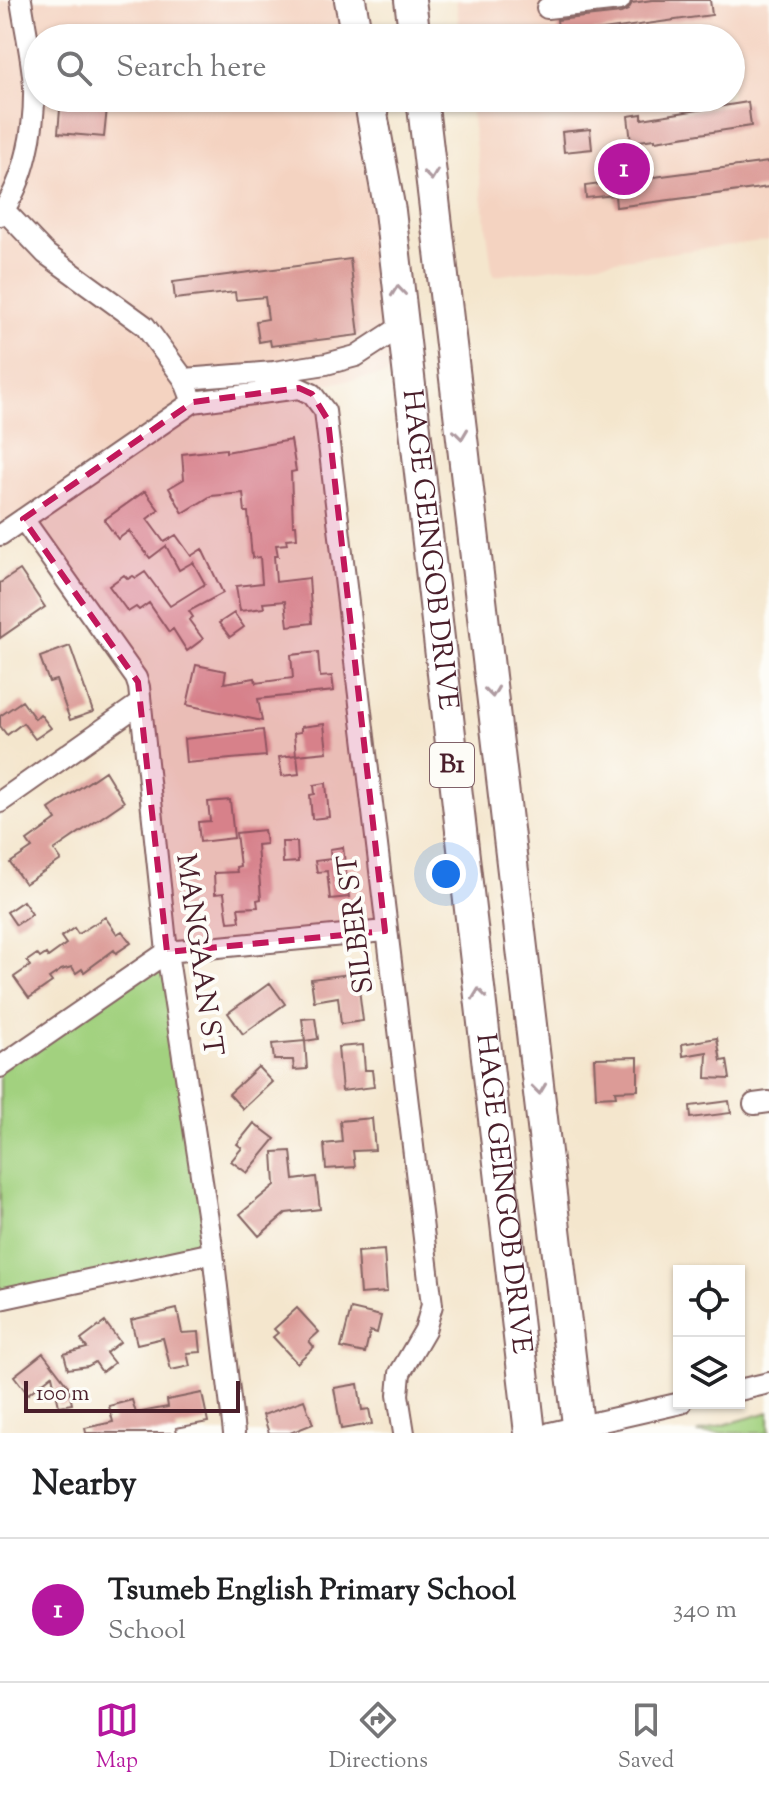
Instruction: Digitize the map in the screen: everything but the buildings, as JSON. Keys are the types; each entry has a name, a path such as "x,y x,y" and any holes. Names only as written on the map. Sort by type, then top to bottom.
{"highway":[{"path":"350,0 354,24"},
{"path":"410,0 413,24"},
{"name":"HAGE GEINGOB DRIVE","path":"372,112 390,211 530,1433"},
{"name":"HAGE GEINGOB DRIVE","path":"424,112 569,1431"}],"street":[{"path":"21,0 25,24"},
{"path":"547,8 620,0"},
{"path":"0,535 193,402 184,379 145,326 46,254 2,212 21,172 33,112"},
{"path":"184,379 274,372 326,364 356,356 402,326"},
{"name":"SILBER ST","path":"193,402 299,388 320,402 328,420 385,931 432,1305 425,1330 400,1373 398,1395 404,1433"},
{"name":"MANGAAN ST","path":"23,519 136,678 139,687 167,952 213,1253 234,1433"},
{"path":"0,802 139,704"},
{"path":"0,1067 167,952 385,931"},
{"path":"0,1299 213,1253"},
{"path":"745,1389 769,1383"},
{"path":"569,1431 673,1405"}],"highlighted area":[{"path":"299,388 312,394 328,420 385,931 167,952 138,682 23,519 193,402"}],"shaded area":[{"path":"0,0 350,0 354,24 24,24 24,112 371,112 407,372 185,405 0,535"},
{"path":"456,0 769,0 769,240 493,276 471,112 745,112 745,24 459,24"}],"green space":[{"path":"167,952 213,1253 0,1299 0,1067"},
{"path":"769,1412 769,1433 698,1433 699,1432"}],"place":[{"name":"Tsumeb English Primary School","path":"624,169"}]}
